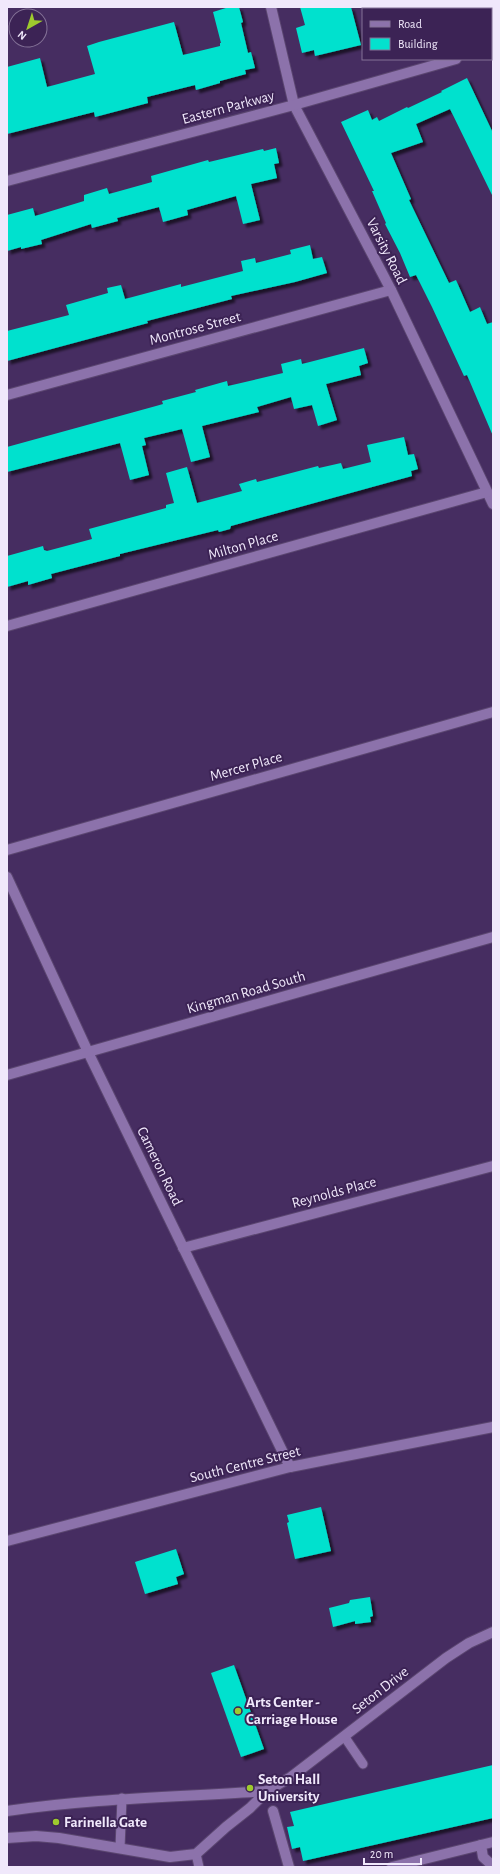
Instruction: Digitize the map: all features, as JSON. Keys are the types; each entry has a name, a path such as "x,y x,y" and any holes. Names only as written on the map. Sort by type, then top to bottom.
{"street":[{"name":"Varsity Road","path":"271,7 294,105 391,290 493,504"},
{"name":"Eastern Parkway","path":"7,181 294,105 452,60"},
{"name":"Montrose Street","path":"7,395 391,290"},
{"name":"Milton Place","path":"7,626 487,492"},
{"name":"Mercer Place","path":"7,850 493,712"},
{"name":"Cameron Road","path":"7,877 88,1052 290,1467"},
{"name":"Kingman Road South","path":"7,1075 493,937"},
{"name":"Reynolds Place","path":"183,1248 493,1166"},
{"name":"South Centre Street","path":"7,1541 290,1467 493,1427"},
{"name":"Seton Drive","path":"196,1854 250,1808 267,1791 291,1777 446,1658 469,1643 493,1632"},
{"path":"7,1811 122,1798 267,1791"},
{"path":"274,1811 289,1867"},
{"path":"7,1838 36,1836 59,1838 170,1857 196,1854"},
{"path":"392,1867 493,1842"},
{"path":"481,1845 484,1857 493,1866"}],"lane":[{"path":"344,1736 363,1764"},
{"path":"120,1848 122,1798"},
{"path":"196,1854 199,1867"}],"building":[{"path":"229,7 239,7 248,53 251,52 255,68 245,70 246,74 220,81 220,83 196,90 195,85 147,97 148,103 95,117 94,112 7,134 7,67 40,58 47,87 95,74 87,46 174,22 183,55 220,46 221,43 213,12"},
{"path":"300,7 351,7 361,45 315,56 314,50 302,53 296,28 305,25"},
{"path":"467,78 493,133 493,197 450,109 416,124 423,142 391,153 411,199 409,200 449,283 456,280 470,312 480,307 487,324 493,322 493,436 467,375 464,376 416,275 410,277 385,224 386,223 372,191 374,191 341,122 368,110 372,120 377,117 379,121 442,92 441,91"},
{"path":"276,148 279,163 274,164 277,178 251,184 260,220 243,224 236,196 187,210 188,215 163,222 159,207 117,218 118,221 92,228 91,224 41,240 42,244 7,251 7,215 33,208 35,216 84,201 84,195 107,188 109,194 152,182 151,176 208,160 209,162 263,149 264,151"},
{"path":"310,245 313,259 322,257 327,273 295,282 231,296 232,299 147,321 148,323 7,361 7,331 69,315 66,305 108,293 107,288 121,285 125,299 181,284 181,287 243,271 241,261 255,258 256,263 291,254 290,250"},
{"path":"364,348 368,363 359,366 361,375 326,384 337,420 318,426 312,405 294,409 291,397 257,407 259,412 202,426 210,457 191,462 182,429 144,438 146,445 142,446 149,475 130,480 120,443 7,472 7,447 163,404 162,401 196,392 195,390 227,381 228,386 283,373 281,364 301,359 302,364"},
{"path":"404,437 408,455 414,454 418,469 411,471 412,476 231,526 230,529 219,532 218,530 120,554 120,556 51,574 52,578 28,585 28,581 7,587 7,556 43,546 44,550 47,551 92,539 89,529 166,508 166,505 174,503 166,473 187,467 197,503 242,491 239,484 256,479 257,482 318,466 319,468 341,463 343,469 371,462 367,445"},
{"path":"321,1507 331,1551 295,1559 287,1523 289,1522 287,1515"},
{"path":"176,1549 184,1574 176,1577 178,1584 145,1594 135,1562"},
{"path":"370,1597 373,1616 370,1617 371,1622 355,1624 355,1621 333,1627 329,1608 349,1603 350,1600"},
{"name":"Arts Center - Carriage House","path":"234,1665 264,1749 241,1757 211,1673"},
{"path":"493,1765 493,1818 303,1861 300,1847 292,1849 287,1827 294,1826 290,1812"}],"place":[{"name":"Arts Center - Carriage House","path":"238,1711"},
{"name":"Seton Hall University","path":"250,1788"},
{"name":"Farinella Gate","path":"56,1822"}]}
